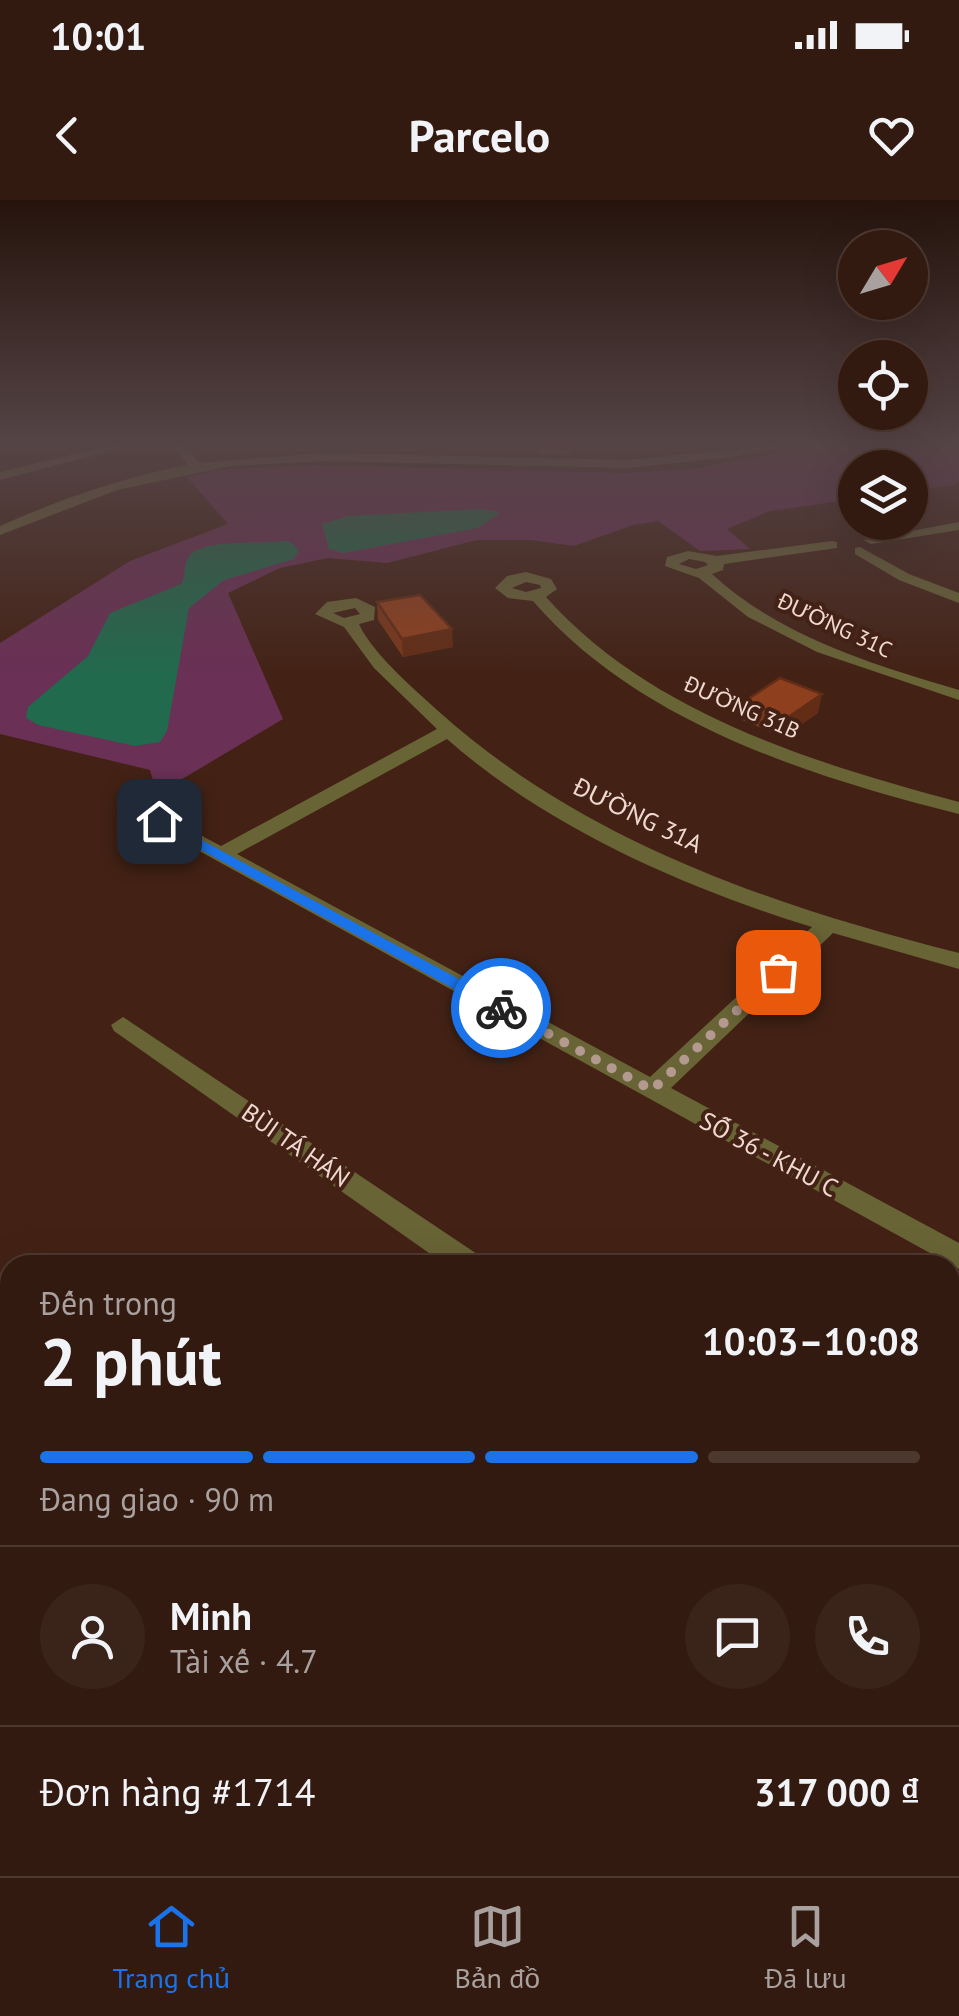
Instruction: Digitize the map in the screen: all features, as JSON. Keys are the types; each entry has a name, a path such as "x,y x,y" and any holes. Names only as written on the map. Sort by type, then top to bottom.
{"street":[{"path":"0,530 24,519"},
{"path":"959,526 865,545 832,545 831,537 850,534 865,545 904,578 959,598"},
{"name":"ĐƯỜNG 31C","path":"832,545 709,567 718,591 822,647 908,682 959,694"},
{"name":"ĐƯỜNG 31B","path":"537,596 570,636 611,665 686,708 863,781 959,808"},
{"name":"ĐƯỜNG 31A","path":"350,623 359,642 448,732 530,792 720,885 828,926 959,961"},
{"path":"220,856 448,732"},
{"name":"SỐ 36 - KHU C","path":"159,821 955,1255"},
{"path":"652,1090 828,926"},
{"name":"BÙI TÁ HÁN","path":"122,1025 455,1255"}],"shaded area":[{"path":"224,519 750,519 727,529 750,549 700,551 658,521 633,525 574,546 531,540 477,540 387,563 328,558 280,568 228,593 283,719 157,794 150,770 0,734 0,643 130,561 228,524"},
{"path":"338,519 491,519 477,528 343,553 329,549 322,524"},
{"path":"289,541 299,550 294,559 224,580 189,608 167,731 160,742 135,746 38,725 26,718 28,707 88,656 110,613 181,584 187,560 193,553 215,545"}],"building":[{"path":"420,595 452,629 402,639 377,602"},
{"path":"780,678 822,694 787,718 745,701"}],"way so far":[{"path":"501,1008 652,1090 778,972"}],"route":[{"path":"159,821 501,1008"}]}
